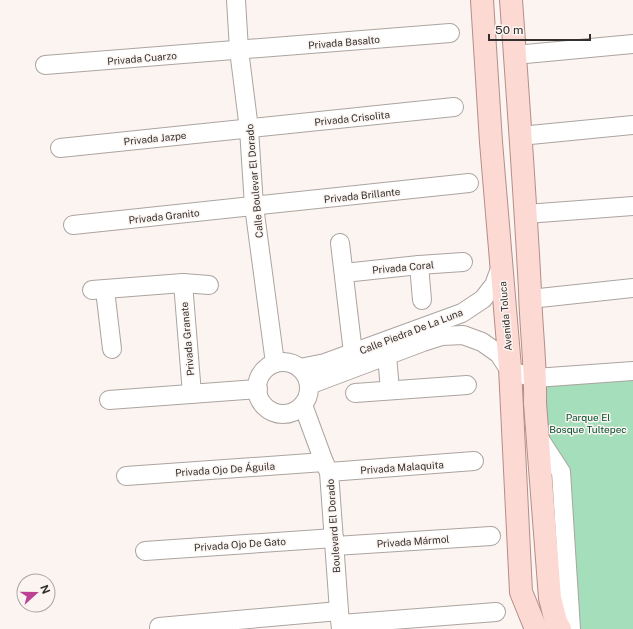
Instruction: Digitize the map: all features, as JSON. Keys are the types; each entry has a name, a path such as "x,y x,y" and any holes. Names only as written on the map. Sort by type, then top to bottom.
{"main road":[{"name":"Avenida Toluca","path":"482,0 491,142 510,371 522,592 536,629"},
{"path":"499,0 504,23 514,52"},
{"path":"511,0 526,214 535,403 550,598 556,622 560,629"}],"street":[{"name":"Calle Boulevar El Dorado","path":"236,0 239,50 249,129 254,206 275,363"},
{"name":"Privada Basalto","path":"239,50 450,33"},
{"path":"514,52 633,44"},
{"name":"Privada Cuarzo","path":"45,66 239,50"},
{"name":"Privada Crisolita","path":"249,129 454,107"},
{"path":"520,136 633,125"},
{"name":"Privada Jazpe","path":"60,148 249,129"},
{"name":"Privada Brillante","path":"254,206 469,183"},
{"name":"Privada Granito","path":"74,225 254,206"},
{"path":"526,214 633,206"},
{"path":"340,244 353,353"},
{"name":"Privada Coral","path":"344,273 463,262"},
{"path":"419,265 422,300"},
{"name":"Calle Piedra De La Luna","path":"300,368 325,363 462,313 483,299 494,285 501,266"},
{"path":"112,349 98,290 183,283 209,285"},
{"name":"Privada Granate","path":"183,283 192,394"},
{"path":"530,299 633,288"},
{"name":"Calle Piedra De La Luna","path":"309,385 442,336 463,335 482,342 498,354 510,371"},
{"path":"387,356 390,390"},
{"path":"288,362 300,368 306,376 309,385 308,396 303,405 292,412 278,413 266,407 258,396 258,382 264,370 275,363 288,362"},
{"path":"510,371 535,378 633,371"},
{"path":"355,394 467,385"},
{"path":"109,400 258,389"},
{"name":"Boulevard El Dorado","path":"303,405 327,467 335,542 340,622"},
{"path":"538,435 561,472 571,629"},
{"name":"Privada Malaquita","path":"327,467 474,461"},
{"name":"Privada Ojo De Águila","path":"126,476 327,467"},
{"name":"Privada Mármol","path":"335,542 491,536"},
{"name":"Privada Ojo De Gato","path":"145,551 335,542"},
{"path":"159,627 340,622 496,612"}],"green space":[{"name":"Parque El Bosque Tultepec","path":"633,373 633,629 564,629 538,381"}]}
